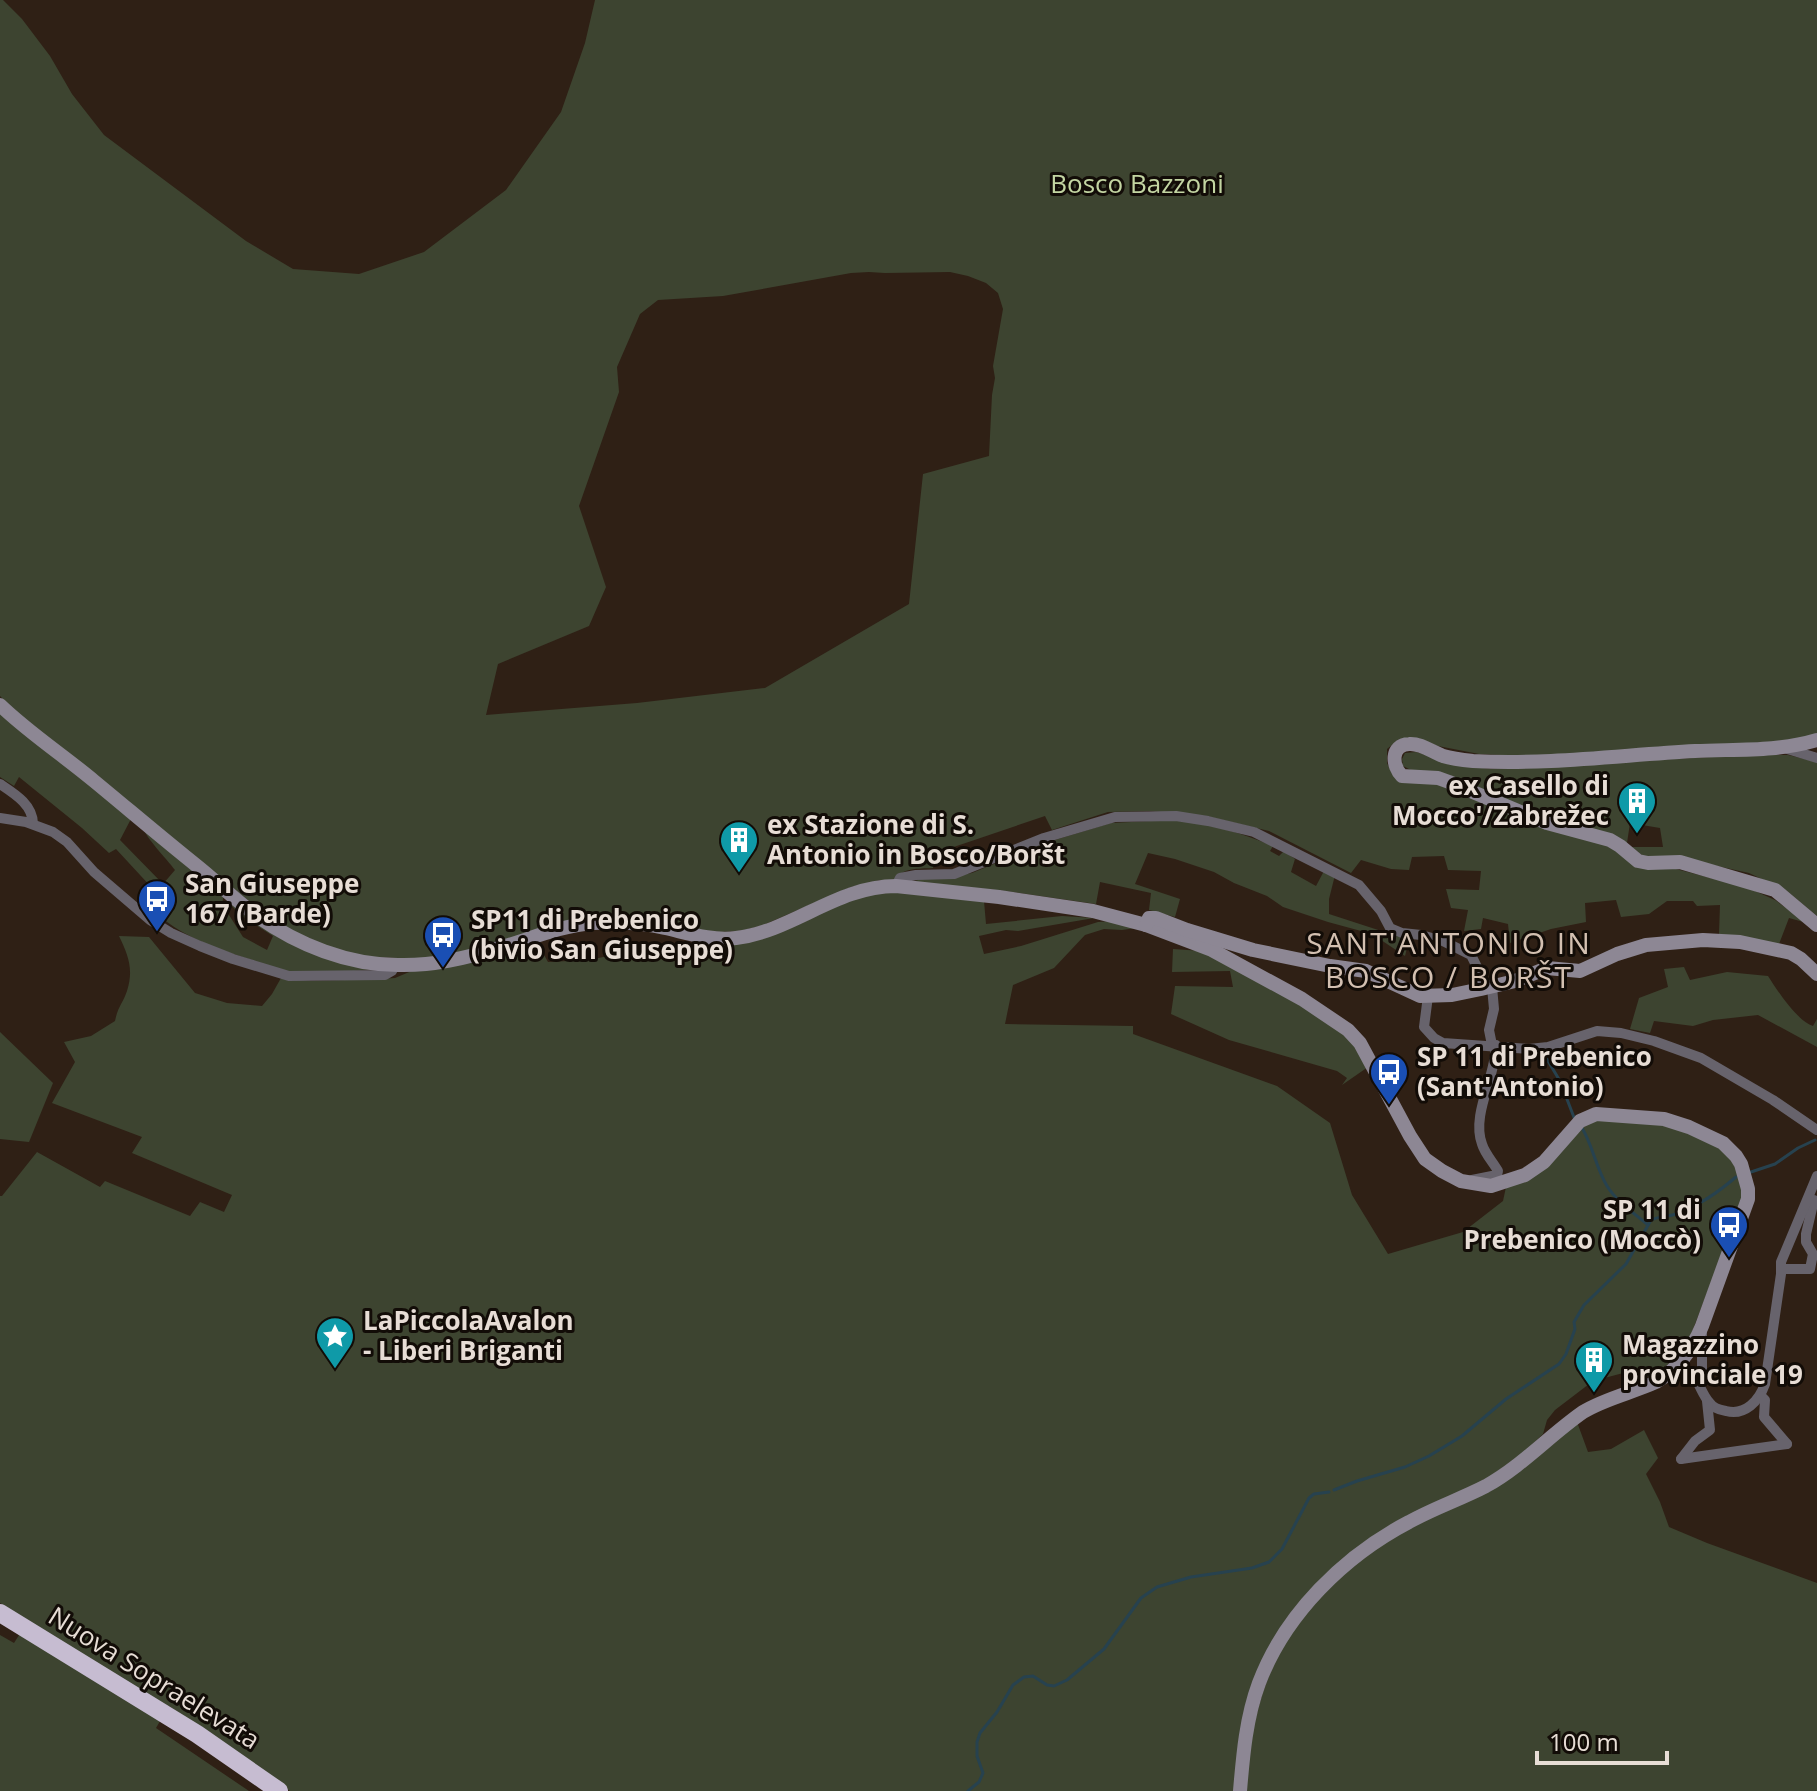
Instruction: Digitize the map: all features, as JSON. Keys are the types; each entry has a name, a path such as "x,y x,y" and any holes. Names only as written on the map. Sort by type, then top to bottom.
{"highway":[{"name":"Nuova Sopraelevata","path":"0,1613 21,1632 162,1718 227,1753 279,1791"},
{"name":"Nuova Sopraelevata","path":"0,1625 21,1632"},
{"name":"Nuova Sopraelevata","path":"162,1718 261,1791"}],"main road":[{"path":"0,705 257,916 291,937 351,959 395,965 445,962 498,949 560,928 621,922 717,939 748,936 856,891 880,886 1065,906 1146,925 1212,950 1336,1020 1360,1043 1425,1159 1461,1181 1491,1186 1525,1175 1544,1162 1580,1121 1596,1114 1664,1119 1723,1143 1741,1164 1748,1199 1697,1339 1681,1361 1664,1377 1584,1412 1484,1487 1407,1522 1366,1549 1320,1588 1293,1621 1270,1658 1258,1685 1246,1734 1240,1791"},
{"path":"1817,740 1784,748 1520,762 1457,759 1410,744 1402,745 1393,758 1402,776 1438,778 1555,826 1610,840 1638,861 1680,862 1775,890 1817,925"},
{"path":"1146,925 1149,918 1156,918 1243,947 1366,971 1420,996 1452,995 1486,988 1547,968 1580,971 1646,945 1703,940 1740,942 1791,953 1817,974"}],"street":[{"path":"1784,748 1817,758"},
{"path":"0,784 24,801 31,811 33,824"},
{"path":"896,886 900,878 908,876 964,872 1044,838 1115,817 1164,816 1208,821 1254,832 1351,880 1367,892 1390,928 1443,941 1471,955 1494,1009 1489,1030 1494,1045 1494,1065 1479,1128 1482,1146 1498,1171 1497,1175 1461,1181"},
{"path":"0,818 33,824 53,832 150,920 171,933 233,959 289,976 310,977 385,975 395,965"},
{"path":"1428,996 1424,1027 1443,1043 1529,1049 1548,1047 1597,1031 1621,1033 1701,1058 1817,1130"},
{"path":"1702,1326 1702,1383 1699,1385 1707,1400 1711,1406 1732,1413 1751,1406 1761,1396 1765,1384 1781,1262 1817,1176"},
{"path":"1781,1269 1810,1269 1813,1254 1806,1242 1806,1234 1817,1191"},
{"path":"1707,1400 1710,1430 1695,1441 1681,1459 1787,1444 1764,1417 1765,1400 1761,1396"}],"green space":[{"name":"Bosco Bazzoni","path":"0,0 22,19 50,56 72,94 104,135 246,241 293,269 359,274 424,252 506,190 561,112 585,43 595,0 1817,0 1817,736 1770,744 1545,757 1479,754 1438,746 1418,738 1398,740 1387,749 1387,763 1392,773 1430,782 1672,868 1746,887 1775,900 1807,923 1789,918 1779,944 1719,934 1720,905 1697,906 1693,901 1667,901 1649,914 1621,917 1616,900 1585,903 1586,922 1551,929 1510,943 1508,924 1483,918 1481,929 1464,931 1468,910 1451,908 1446,889 1479,890 1481,871 1448,870 1444,856 1412,857 1409,870 1391,869 1361,860 1351,873 1269,831 1206,816 1150,811 1108,812 1052,830 1045,816 936,853 933,868 906,871 894,881 880,880 851,887 761,926 739,931 701,931 648,918 416,959 358,956 294,932 269,917 20,717 0,696","holes":["950,272 968,276 986,283 998,293 1003,309 993,366 995,378 989,456 923,474 909,604 765,688 637,703 486,715 498,664 589,626 606,587 579,506 619,392 617,367 640,314 658,300 723,296 851,273"]},
{"path":"0,712 132,817 120,840 163,884 175,870 151,842 142,826 224,894 222,904 243,937 267,950 273,936 239,914 232,906 232,900 256,920 381,968 332,972 282,970 215,947 168,923 158,915 165,902 116,849 109,853 19,777 14,786 0,777"},
{"path":"1416,752 1489,769 1748,755 1788,755 1817,762 1817,916 1787,891 1749,873 1676,857 1643,856 1632,847 1663,847 1660,828 1630,823 1627,843 1565,825 1403,766 1405,753"},
{"path":"1171,820 1247,836 1273,846 1270,851 1279,856 1284,851 1295,859 1291,872 1316,886 1324,871 1335,875 1329,914 1409,940 1405,956 1372,934 1283,907 1267,896 1214,872 1148,853 1135,884 1180,899 1175,917 1149,910 1151,893 1100,882 1096,904 912,882 972,873 1045,843 1111,823"},
{"path":"880,889 984,901 986,924 1062,916 1094,918 979,936 984,954 1098,922 1113,921 1136,928 1104,929 1085,935 1054,968 1013,985 1005,1024 1133,1026 1133,1034 1277,1086 1330,1123 1352,1195 1388,1254 1463,1232 1503,1201 1506,1187 1592,1120 1651,1122 1691,1132 1724,1149 1739,1169 1744,1196 1690,1337 1677,1357 1651,1377 1627,1372 1593,1381 1555,1410 1547,1420 1543,1434 1524,1452 1484,1481 1387,1528 1277,1639 1235,1791 290,1791 169,1706 156,1728 249,1791 0,1791 0,1635 14,1643 28,1621 0,1603 0,1196 37,1152 100,1187 105,1181 190,1216 200,1202 224,1212 232,1195 132,1153 142,1137 52,1103 75,1062 64,1042 91,1036 115,1021 129,983 130,969 119,936 149,937 195,993 227,1003 262,1006 281,978 311,981 395,978 414,970 536,941 548,962 589,960 660,945 733,943"},
{"path":"1173,949 1202,951 1328,1020 1355,1045 1368,1067 1342,1085 1347,1078 1337,1071 1229,1040 1171,1014 1175,986 1233,987 1230,971 1172,972"},
{"path":"1684,967 1690,980 1727,972 1768,976 1800,1018 1813,1026 1817,1019 1817,1047 1758,1015 1713,1020 1693,1026 1654,1021 1650,1033 1630,1029 1639,998 1668,987 1664,969"},
{"path":"0,1032 53,1083 29,1142 0,1139"},
{"path":"1577,1422 1588,1452 1611,1449 1644,1430 1658,1458 1646,1474 1669,1527 1817,1583 1817,1791 1245,1791 1253,1730 1264,1690 1280,1653 1305,1613 1342,1575 1385,1542"}],"waterway":[{"path":"1545,1056 1560,1081 1575,1120"},
{"path":"1582,1128 1611,1192 1648,1225"},
{"path":"1748,1173 1775,1164 1815,1140"},
{"path":"1334,1490 1429,1456 1462,1436 1506,1399 1559,1364 1575,1329 1574,1322 1584,1305 1626,1264 1651,1220 1693,1207 1736,1177"},
{"path":"968,1791 979,1782 983,1773 977,1756 980,1733 1013,1685 1024,1677 1033,1676 1054,1686 1067,1680 1104,1649 1141,1598 1157,1587 1269,1562 1282,1549 1309,1498 1329,1492"}],"place":[{"name":"ex Casello di Mocco'/Zabrežec","path":"1637,835"},
{"name":"ex Stazione di S. Antonio in Bosco/Boršt","path":"739,874"},
{"name":"San Giuseppe 167 (Barde)","path":"157,933"},
{"name":"SP11 di Prebenico (bivio San Giuseppe)","path":"443,969"},
{"name":"SP 11 di Prebenico (Sant'Antonio)","path":"1389,1106"},
{"name":"SP 11 di Prebenico (Moccò)","path":"1729,1259"},
{"name":"LaPiccolaAvalon - Liberi Briganti","path":"335,1370"},
{"name":"Magazzino provinciale 19","path":"1594,1394"}],"district":[{"name":"SANT'ANTONIO IN BOSCO / BORŠT","path":"1449,961"}]}
